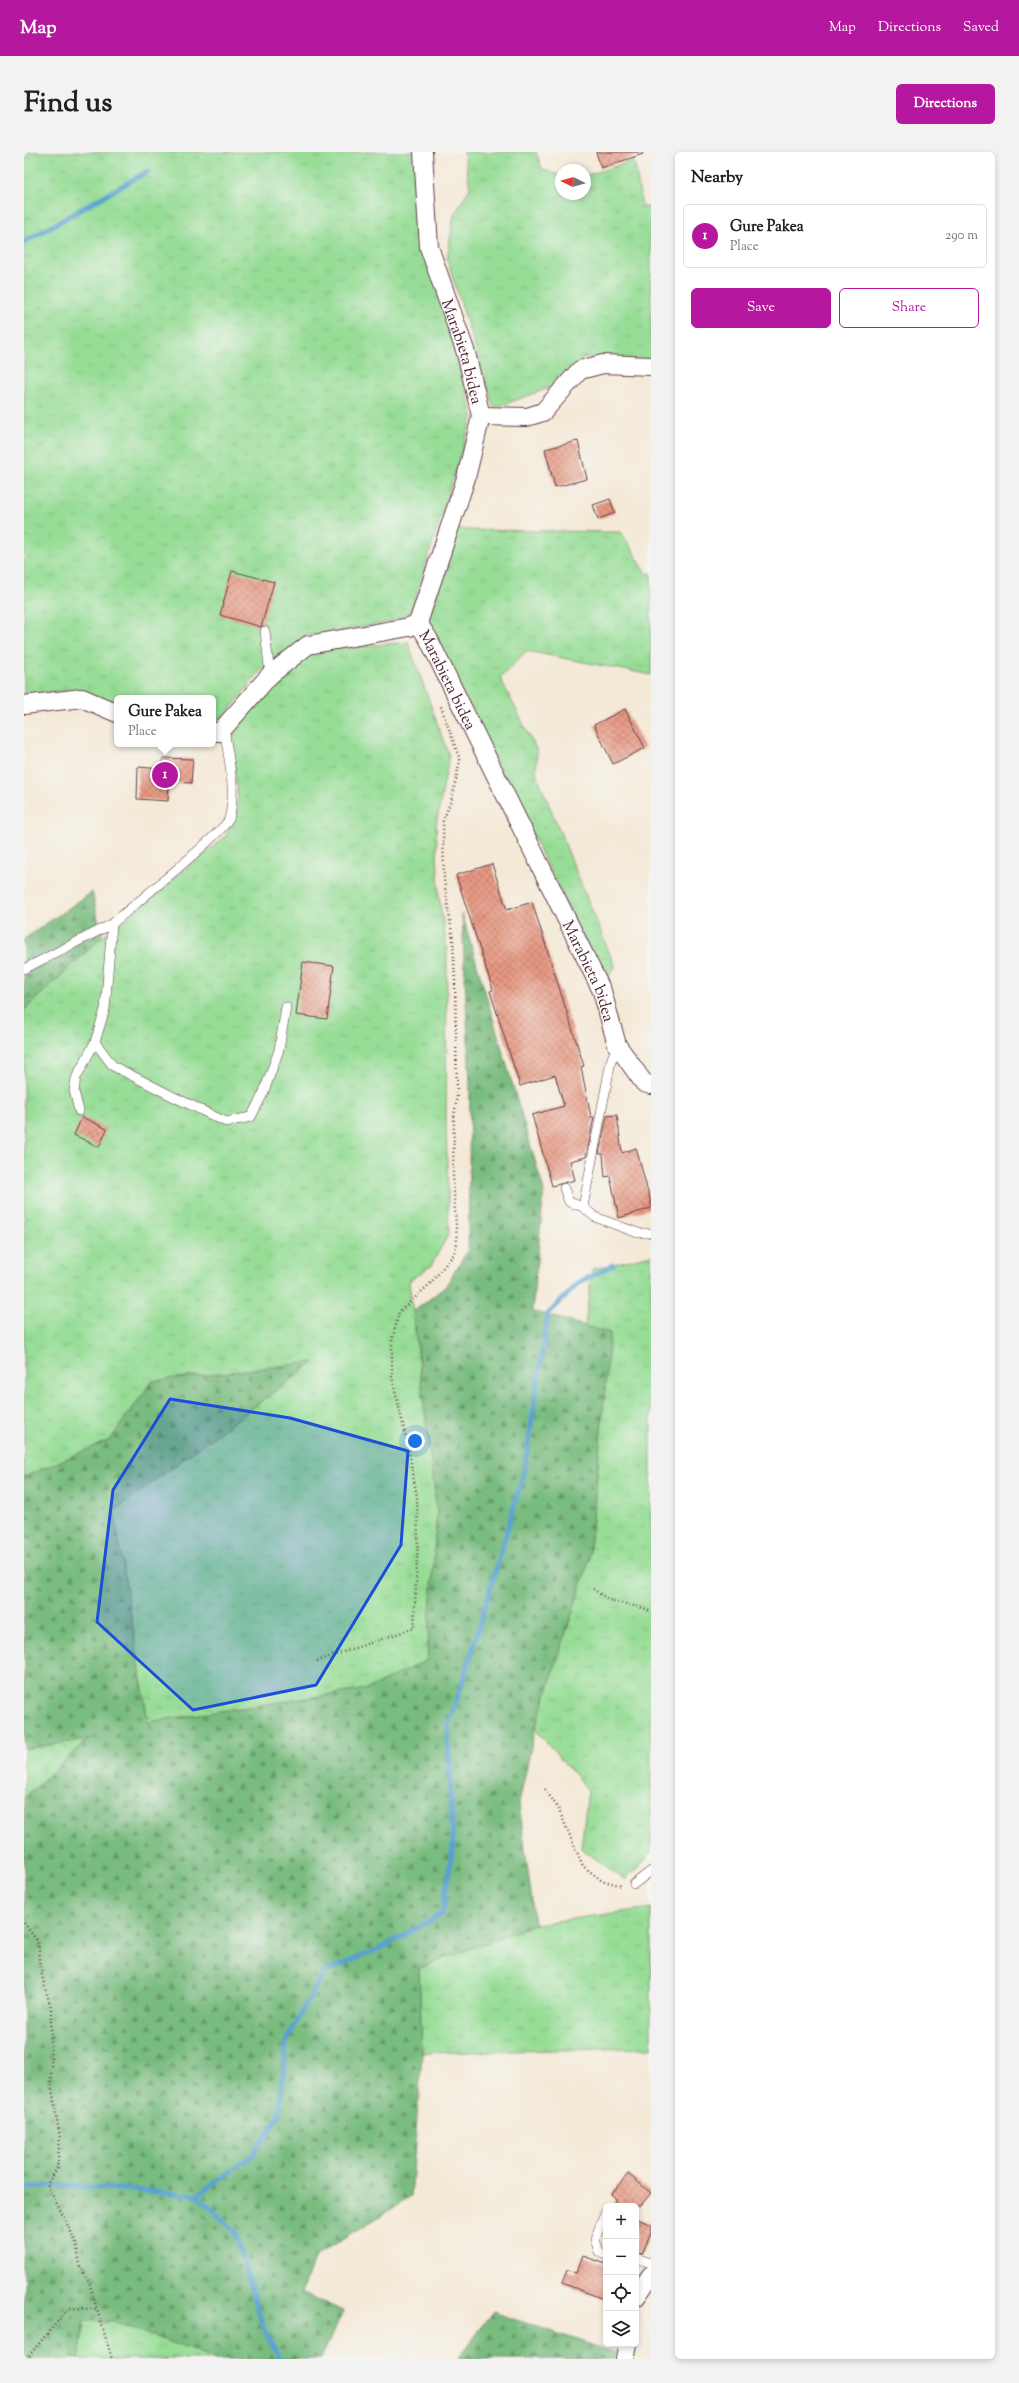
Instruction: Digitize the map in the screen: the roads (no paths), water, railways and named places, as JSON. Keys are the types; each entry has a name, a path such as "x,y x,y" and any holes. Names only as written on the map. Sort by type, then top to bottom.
{"street":[{"name":"Marabieta bidea","path":"423,152 429,247 466,353 482,416 466,478 418,623 428,638 602,991 617,1046 644,1083 651,1085"},
{"path":"482,416 527,416 543,412 580,370 603,364 651,366"},
{"path":"218,730 270,675 308,645 409,627 418,623"},
{"path":"24,705 82,698 114,712"},
{"path":"639,2293 651,2275"},
{"path":"626,2359 628,2347"}],"lane":[{"path":"265,630 270,675"},
{"path":"24,969 112,924 209,840 228,820 232,804 231,780 218,730"},
{"path":"79,1111 74,1091 76,1078 95,1042 105,1010 112,924"},
{"path":"95,1042 113,1066 226,1122 251,1117 269,1080 280,1050 286,1007"},
{"path":"583,1207 611,1061 617,1046"},
{"path":"564,1188 569,1202 583,1207 595,1217 638,1232 651,1233"},
{"path":"634,1884 651,1871"},
{"path":"603,2219 595,2239 599,2252 603,2254"},
{"path":"639,2259 651,2264"}],"waterway":[{"path":"24,242 148,171"},
{"path":"197,2195 253,2155 279,2115 287,2039 323,1973 385,1946 442,1914 453,1847 448,1727 471,1655 524,1472 548,1314 580,1282 613,1265"},
{"path":"24,2187 69,2185 197,2195 234,2230 263,2326 280,2359"}],"place":[{"name":"Gure Pakea","path":"165,775"}]}
